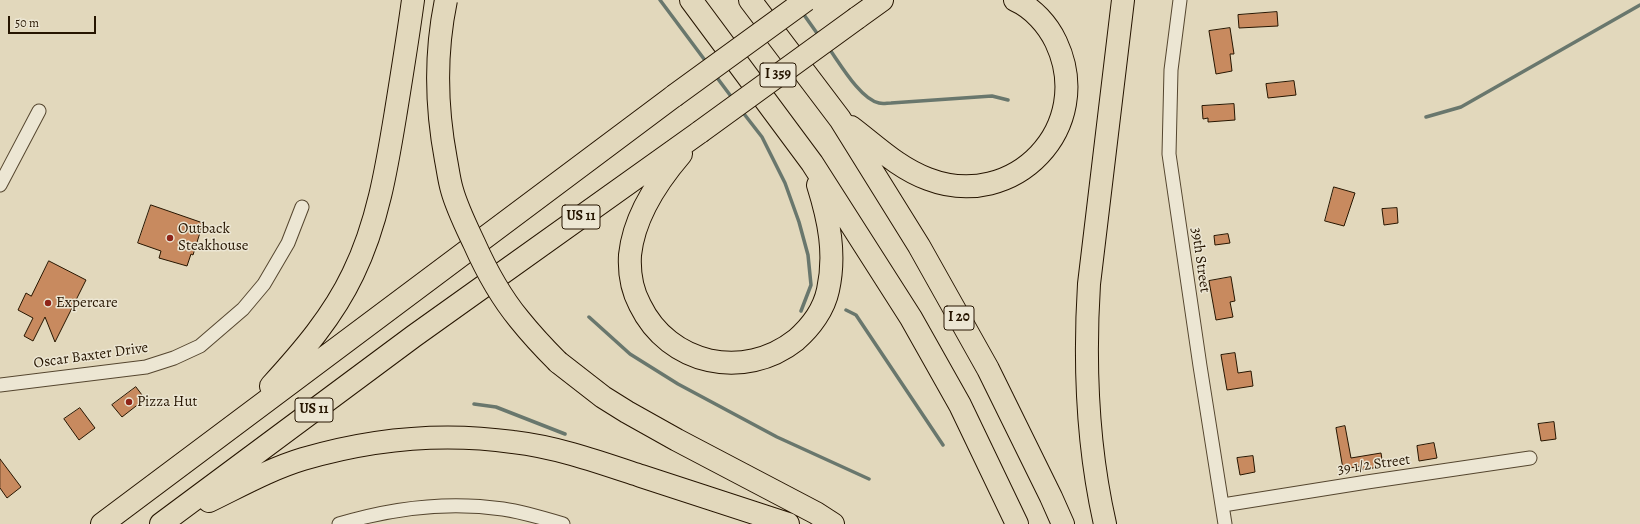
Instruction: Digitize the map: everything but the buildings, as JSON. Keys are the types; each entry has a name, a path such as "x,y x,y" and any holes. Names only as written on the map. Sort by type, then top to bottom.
{"highway":[{"path":"238,422 307,346 332,312 353,274 367,242 381,194 390,152 413,0"},
{"path":"446,0 442,22 438,78 442,135 452,190 487,271 502,296 519,319 558,362 603,397 677,440 816,513 833,524"},
{"path":"690,0 812,163 911,318 960,405 1017,524"},
{"name":"I 20","path":"750,0 840,119 919,246 988,369 1063,524"},
{"name":"US 11","path":"102,524 674,96 806,0"},
{"path":"871,8 897,0"},
{"path":"840,119 894,161 928,180 961,186 980,185 998,181 1016,174 1028,166 1040,156 1056,133 1062,120 1065,106 1066,77 1064,63 1053,36 1045,24 1024,4 1015,0"},
{"path":"1105,524 1092,456 1086,369 1087,326 1089,284 1123,0"},
{"name":"I 359","path":"700,132 871,8"},
{"path":"700,132 671,166 654,189 636,228 630,256 632,285 643,312 651,324 660,335 672,344 700,358 719,362 738,362 757,360 775,353 788,346 801,336 821,310 828,291 831,271 830,232 825,207 812,163"},
{"name":"US 11","path":"165,522 414,336 700,132"},
{"path":"165,522 262,475 302,459 386,441 428,437 470,438 513,442 555,450 788,524"}],"street":[{"name":"39th Street","path":"1180,0 1171,70 1169,154 1225,524"},
{"path":"0,185 39,111"},
{"name":"Oscar Baxter Drive","path":"0,385 146,366 174,358 200,346 243,309 264,284 288,243 302,207"},
{"name":"39 1/2 Street","path":"1223,506 1359,483 1530,458"},
{"path":"339,524 398,510 440,506 504,509 563,524"}],"waterway":[{"path":"660,0 707,63"},
{"path":"1426,117 1461,107 1640,5"},
{"path":"802,12 819,36"},
{"path":"828,47 857,87 865,95 879,103 992,96 1008,100"},
{"path":"715,75 733,99"},
{"path":"741,110 762,137 785,183 799,222 808,255 811,285 801,311"},
{"path":"846,310 856,315 943,445"},
{"path":"589,317 630,354 678,384 777,437 869,479"},
{"path":"474,404 496,407 565,434"}],"place":[{"name":"Outback Steakhouse","path":"170,238"},
{"name":"Expercare","path":"48,303"},
{"name":"Pizza Hut","path":"129,402"}]}
